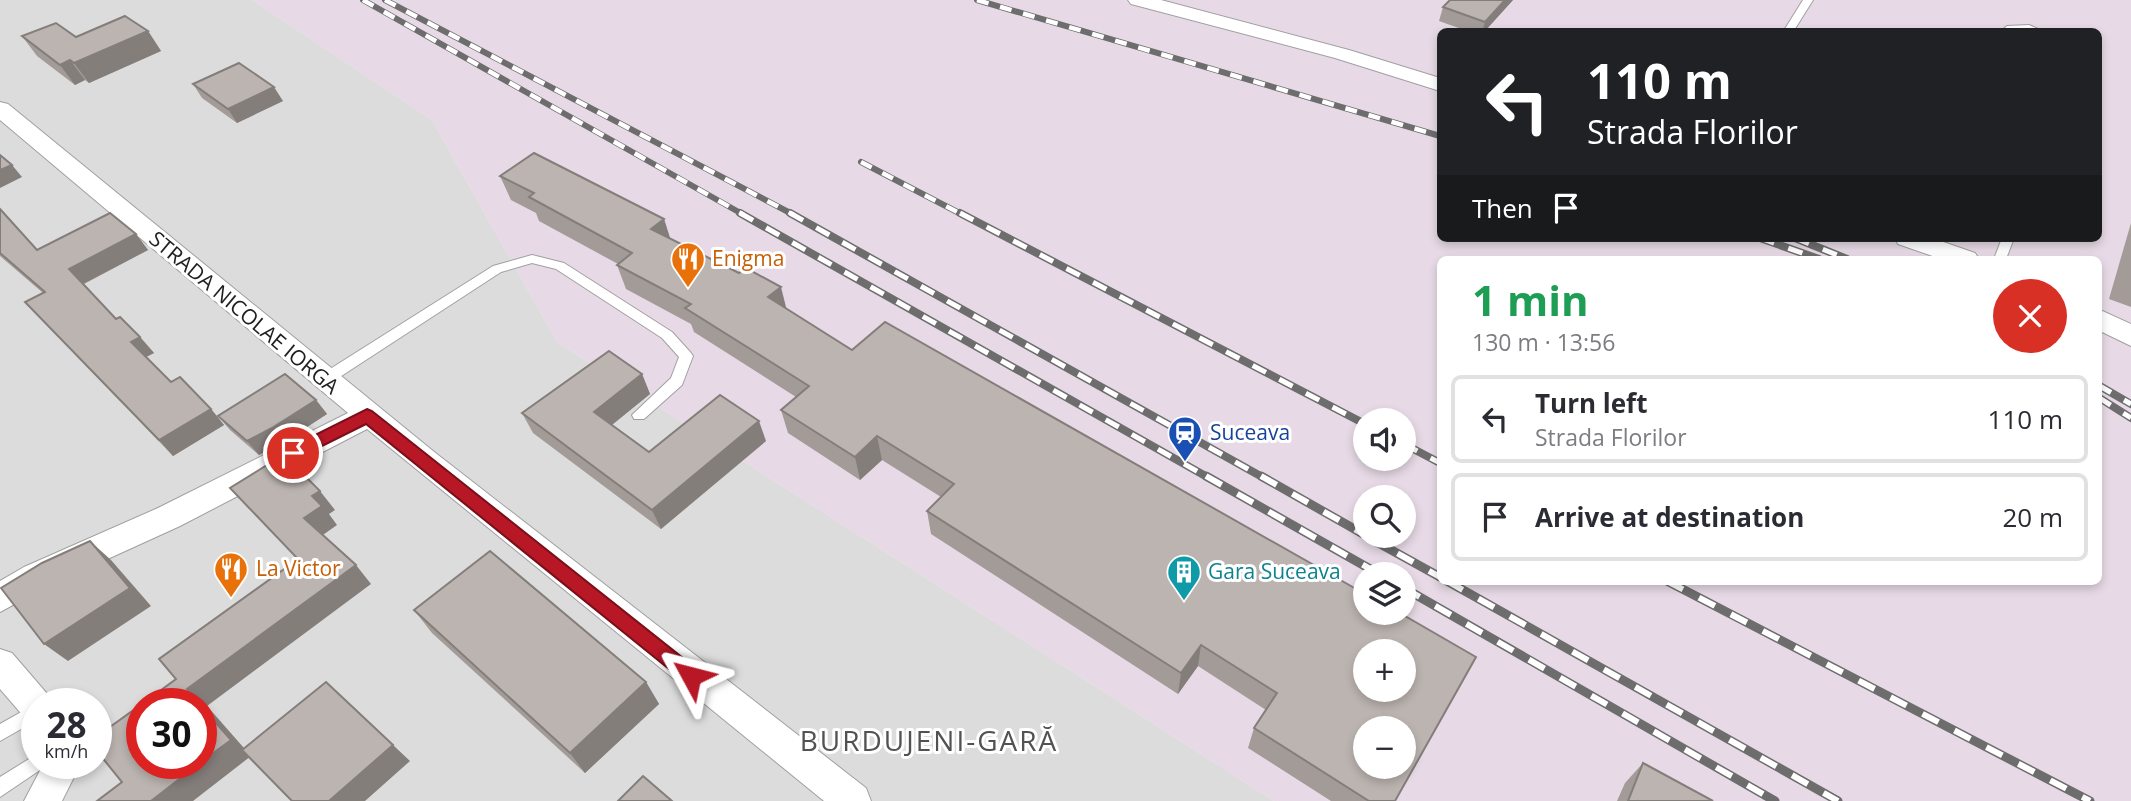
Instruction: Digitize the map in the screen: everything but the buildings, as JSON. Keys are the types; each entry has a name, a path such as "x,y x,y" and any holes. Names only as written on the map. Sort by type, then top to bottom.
{"street":[{"path":"1138,0 1342,54 1437,84"},
{"name":"STRADA NICOLAE IORGA","path":"0,109 367,416 651,645 853,801"},
{"path":"1919,242 1958,256"},
{"path":"2102,320 2131,336"},
{"path":"0,598 35,578 169,517 367,416"},
{"path":"0,664 21,690"},
{"path":"42,801 54,779"}],"lane":[{"path":"1790,28 1808,0"},
{"path":"324,380 497,269 532,259 560,266 667,335 686,356 677,381 639,415"},
{"path":"0,733 21,719"},
{"path":"0,788 21,773"}],"shaded area":[{"path":"0,0 252,0 432,120 557,342 1274,801 0,801"},
{"path":"252,0 2131,0 2131,801 1274,801 557,342 432,120"}],"railway":[{"path":"363,0 744,215"},
{"path":"385,0 794,215"},
{"path":"977,0 1437,135"},
{"path":"861,162 963,215"},
{"path":"740,213 1209,478"},
{"path":"790,213 1264,478"},
{"path":"960,213 1353,418"},
{"path":"1771,242 1811,256"},
{"path":"1805,242 1840,256"},
{"path":"2102,387 2131,404"},
{"path":"2102,400 2131,418"},
{"path":"1416,450 1437,461"},
{"path":"1206,476 1358,562"},
{"path":"1261,476 1353,528"},
{"path":"1388,548 1437,575"},
{"path":"1454,585 1838,801"},
{"path":"1675,585 2090,801"},
{"path":"1416,595 1775,801"}],"place":[{"name":"Enigma","path":"688,289"},
{"name":"Suceava","path":"1185,463"},
{"name":"La Victor","path":"231,599"},
{"name":"Gara Suceava","path":"1184,602"}],"district":[{"name":"BURDUJENI-GARĂ","path":"929,741"}],"route":[{"path":"293,453 367,416 691,676"}]}
